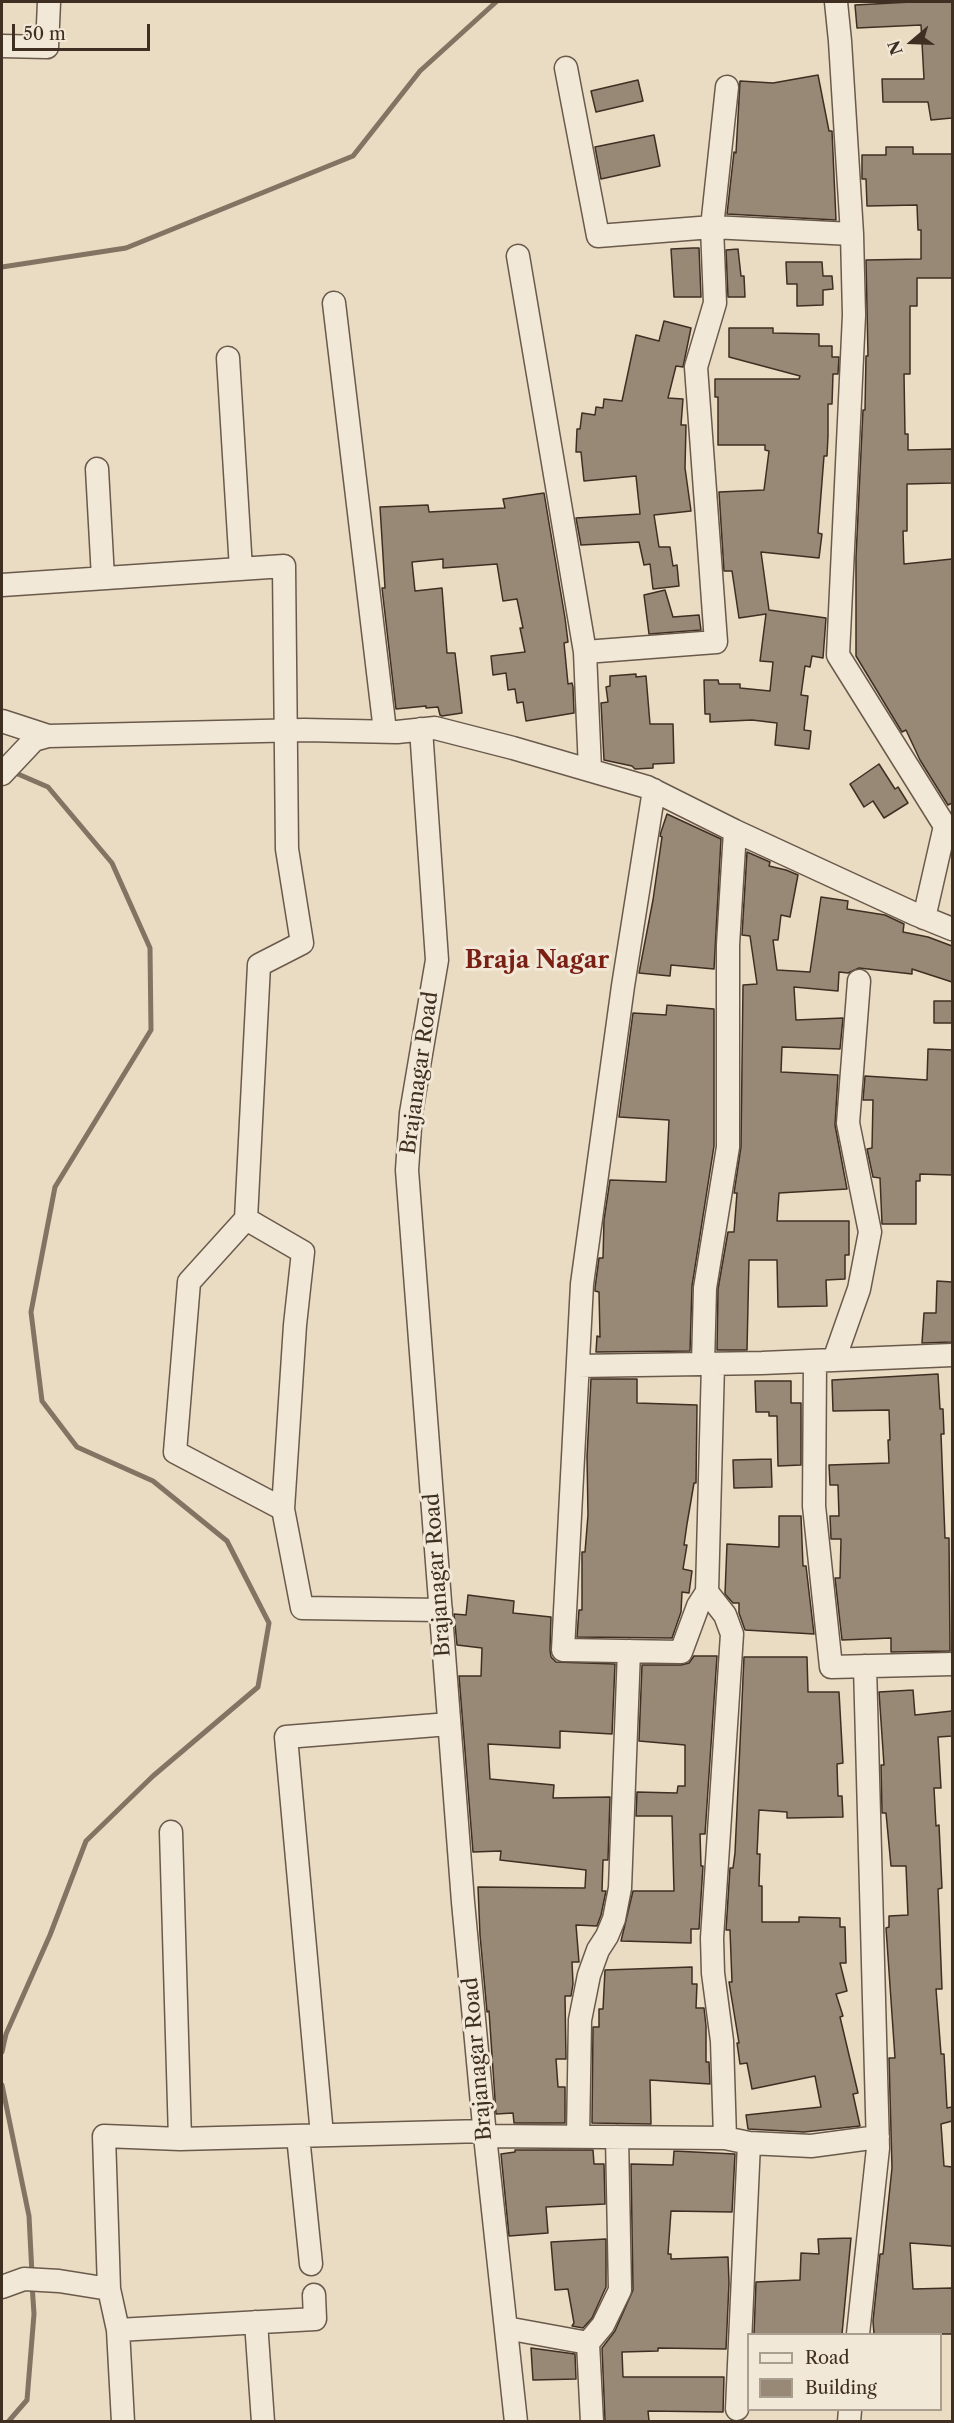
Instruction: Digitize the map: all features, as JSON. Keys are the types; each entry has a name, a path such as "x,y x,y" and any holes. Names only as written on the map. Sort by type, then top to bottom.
{"street":[{"path":"2,46 47,47 49,2"},
{"path":"836,2 852,234 854,315 838,655 946,813 924,918"},
{"path":"566,68 598,236 712,227 852,234"},
{"path":"585,652 716,642 696,367 715,303 712,227 727,87"},
{"path":"518,256 585,652 590,770"},
{"path":"334,303 385,731"},
{"path":"228,358 241,569"},
{"path":"97,469 103,578"},
{"path":"2,585 284,566 287,849 302,943 259,965 246,1219 189,1282 175,1452 284,1509"},
{"path":"2,721 41,738 435,728 590,770 654,790 735,831 952,929"},
{"name":"Brajanagar Road","path":"422,729 437,960 411,1113 407,1170 463,1902 484,2134 516,2421"},
{"path":"2,774 41,738"},
{"path":"654,790 623,986 582,1284 563,1650 681,1652 688,1640 698,1606 707,1592 708,1364 705,1288 728,1148 728,945 735,831"},
{"path":"859,981 848,1123 870,1232 859,1289 824,1360 814,1506 831,1667 952,1664"},
{"path":"246,1219 303,1252 295,1325 284,1509 302,1608 441,1611"},
{"path":"578,1366 708,1364 952,1355"},
{"path":"707,1592 725,1615 732,1634 712,1938 713,1973 722,2041 724,2138"},
{"path":"578,2137 580,2020 589,1975 598,1950 615,1919 620,1888 629,1651"},
{"path":"858,2333 878,2137 865,1666"},
{"path":"322,2135 286,1737 449,1724"},
{"path":"171,1832 180,2139"},
{"path":"123,2421 118,2330 109,2289 104,2136 180,2139 484,2134 724,2138 749,2143 811,2146 878,2137"},
{"path":"298,2136 311,2264"},
{"path":"592,2421 588,2343 603,2325 620,2290 617,2137"},
{"path":"737,2409 749,2143"},
{"path":"2,2287 24,2279 59,2281 109,2289"},
{"path":"118,2330 315,2319 314,2295"},
{"path":"256,2322 263,2421"},
{"path":"506,2328 588,2343"}],"building":[{"path":"952,2 952,118 931,120 928,102 883,102 882,79 924,79 921,25 857,28 855,5"},
{"path":"818,75 829,131 832,131 836,220 727,214 734,152 736,153 740,81 773,83"},
{"path":"638,80 643,101 596,112 591,91"},
{"path":"654,135 660,166 601,179 595,147"},
{"path":"886,147 913,147 913,154 952,154 952,278 917,278 917,306 910,306 910,374 904,374 905,434 908,434 908,450 952,449 952,483 907,484 907,531 903,531 904,564 952,559 952,803 948,805 920,760 906,730 902,732 856,656 856,557 866,356 868,356 866,260 921,259 921,230 918,230 917,205 867,206 866,179 862,179 862,155 886,155"},
{"path":"699,248 701,297 674,297 671,249"},
{"path":"738,249 741,276 744,276 745,297 728,297 726,250"},
{"path":"786,262 822,262 823,276 832,276 833,289 823,290 823,305 797,306 797,284 787,284"},
{"path":"664,321 691,328 683,367 676,366 668,398 683,399 681,425 686,425 685,468 691,511 654,515 659,547 670,547 673,566 677,565 679,586 653,589 650,564 644,565 639,542 581,545 576,518 640,514 636,476 584,481 581,452 576,452 577,429 580,429 582,413 595,415 596,407 603,408 604,399 622,401 636,335 659,341"},
{"path":"729,328 773,328 773,333 819,334 819,346 832,346 832,357 839,357 838,374 833,374 832,404 828,404 827,456 824,456 818,533 822,534 819,558 761,552 769,610 826,618 823,658 812,656 810,667 805,666 801,695 808,696 804,730 811,731 809,749 775,745 777,723 752,720 710,722 710,714 705,714 704,680 718,680 719,684 740,684 740,688 770,691 773,662 760,661 766,614 739,618 732,571 724,571 719,492 764,490 769,451 765,450 765,445 718,445 718,397 715,397 715,379 799,379 800,376 729,357"},
{"path":"544,493 565,618 568,642 564,643 568,684 572,683 573,687 574,713 526,721 523,702 517,703 515,689 508,690 506,673 493,675 491,656 525,652 517,599 503,601 497,564 443,568 443,559 412,562 415,591 442,588 447,653 455,653 462,713 442,716 438,707 426,708 426,706 396,709 382,588 385,588 380,507 428,505 429,512 505,508 503,499"},
{"path":"665,590 673,617 699,615 701,630 649,634 644,595"},
{"path":"636,674 636,677 646,676 650,724 673,724 674,763 653,764 653,768 635,769 632,766 604,760 601,703 608,702 606,687 610,686 610,676"},
{"path":"879,764 895,789 898,787 908,803 884,818 873,801 864,807 850,784"},
{"path":"667,814 721,839 714,969 671,965 670,976 639,973 653,900 662,837 660,836"},
{"path":"747,852 770,862 769,866 798,875 790,917 781,915 778,940 773,940 777,970 810,972 821,897 848,901 847,909 885,915 904,924 903,932 928,937 952,946 952,982 912,969 912,974 859,968 848,973 839,972 838,991 794,987 796,1020 843,1018 840,1049 782,1047 781,1072 838,1075 835,1125 847,1189 779,1193 777,1221 849,1221 849,1255 845,1255 845,1279 826,1280 827,1306 778,1307 777,1260 749,1260 747,1350 717,1350 718,1289 728,1232 734,1232 737,1193 734,1193 741,1147 743,985 757,984 750,936 742,935"},
{"path":"934,1001 952,1001 952,1023 934,1023"},
{"path":"667,1005 714,1009 714,1146 692,1286 690,1351 596,1352 597,1336 600,1337 599,1292 595,1291 595,1288 599,1258 603,1258 604,1220 610,1180 666,1182 669,1120 619,1117 633,1013 666,1015"},
{"path":"928,1049 952,1050 952,1175 920,1174 920,1181 916,1181 916,1224 882,1224 880,1178 873,1177 867,1149 872,1148 873,1100 863,1100 865,1076 927,1080"},
{"path":"937,1281 952,1282 952,1342 922,1343 924,1313 936,1313"},
{"path":"938,1374 940,1409 943,1409 944,1434 941,1434 945,1538 949,1538 950,1651 891,1652 891,1638 842,1640 835,1578 840,1578 841,1539 831,1539 830,1516 839,1516 838,1485 830,1485 829,1465 889,1463 889,1410 833,1411 832,1380"},
{"path":"591,1379 637,1379 637,1403 697,1405 696,1483 694,1483 687,1524 684,1545 687,1545 683,1569 692,1571 689,1593 682,1592 681,1612 672,1638 577,1637 579,1610 582,1610 582,1552 585,1552 588,1515 587,1456"},
{"path":"755,1381 791,1381 791,1403 801,1403 801,1465 778,1466 777,1416 769,1416 769,1412 756,1412"},
{"path":"771,1459 772,1487 734,1488 733,1460"},
{"path":"779,1516 801,1516 803,1566 806,1566 814,1634 745,1630 739,1613 739,1603 733,1603 725,1594 727,1544 779,1547"},
{"path":"468,1595 514,1601 513,1613 551,1617 550,1650 551,1657 556,1662 615,1664 612,1734 560,1731 560,1748 488,1744 490,1779 554,1785 553,1798 610,1797 608,1860 603,1860 602,1891 606,1891 597,1926 576,1925 579,1962 572,1962 571,1996 565,1996 566,2059 556,2059 558,2087 565,2087 565,2123 514,2123 513,2113 496,2114 489,2011 487,2012 480,1935 478,1887 585,1888 586,1870 500,1860 501,1851 473,1852 459,1676 481,1676 482,1648 457,1645 454,1614 466,1615"},
{"path":"694,1656 717,1656 705,1834 700,1834 701,1866 703,1866 699,1929 691,1929 691,1943 621,1941 633,1891 674,1891 672,1816 636,1816 637,1792 677,1793 678,1786 685,1786 685,1745 639,1741 642,1665 681,1665 689,1663"},
{"path":"744,1657 807,1657 808,1692 839,1692 843,1763 837,1764 838,1796 842,1796 843,1817 787,1818 787,1812 759,1810 757,1854 760,1854 759,1886 762,1886 762,1922 799,1922 799,1917 840,1918 840,1927 845,1927 846,1963 840,1963 847,1991 836,1994 843,2016 840,2017 858,2093 853,2094 860,2126 804,2132 748,2129 746,2115 821,2107 815,2076 752,2089 747,2063 740,2064 737,2043 739,2043 729,1982 732,1982 730,1930 726,1930 730,1868 733,1868 735,1853"},
{"path":"913,1690 915,1715 952,1711 952,1736 938,1737 941,1788 934,1788 936,1826 939,1825 942,1888 938,1889 942,1989 936,1989 941,2054 944,2054 947,2108 952,2107 952,2121 941,2124 944,2166 952,2167 952,2246 910,2243 913,2289 952,2288 952,2334 874,2333 873,2321 880,2254 883,2254 892,2168 889,2058 895,2058 886,1928 889,1927 889,1916 908,1915 906,1866 891,1866 886,1813 882,1813 881,1765 884,1765 879,1692"},
{"path":"692,1967 692,1984 697,1984 696,2008 704,2008 706,2062 709,2062 710,2084 650,2080 651,2124 592,2123 593,2027 599,2027 599,2009 603,2009 605,1970"},
{"path":"515,2150 593,2150 594,2164 604,2164 605,2204 546,2207 548,2233 509,2236 501,2154 515,2152"},
{"path":"674,2151 735,2154 732,2212 671,2211 668,2254 671,2254 671,2259 728,2257 726,2349 658,2348 658,2351 622,2352 623,2377 724,2377 723,2412 648,2411 649,2421 605,2421 602,2348 615,2331 633,2290 631,2164 673,2165"},
{"path":"851,2238 842,2333 754,2333 756,2282 800,2280 801,2253 819,2254 818,2239"},
{"path":"606,2239 606,2287 592,2318 583,2328 572,2326 574,2323 568,2289 555,2290 551,2242"},
{"path":"531,2348 575,2354 576,2379 533,2380"}],"waterway":[{"path":"2,267 126,248 353,156 420,71 496,2"},
{"path":"2,2052 6,2034 50,1935 86,1841 153,1776 258,1687 269,1623 227,1541 153,1481 77,1447 42,1401 31,1312 55,1187 151,1030 150,948 112,863 48,787 11,771"},
{"path":"2,2085 29,2216 32,2274"},
{"path":"8,2422 27,2400 34,2314 32,2284"}],"district":[{"name":"Braja Nagar","path":"537,961"}]}
